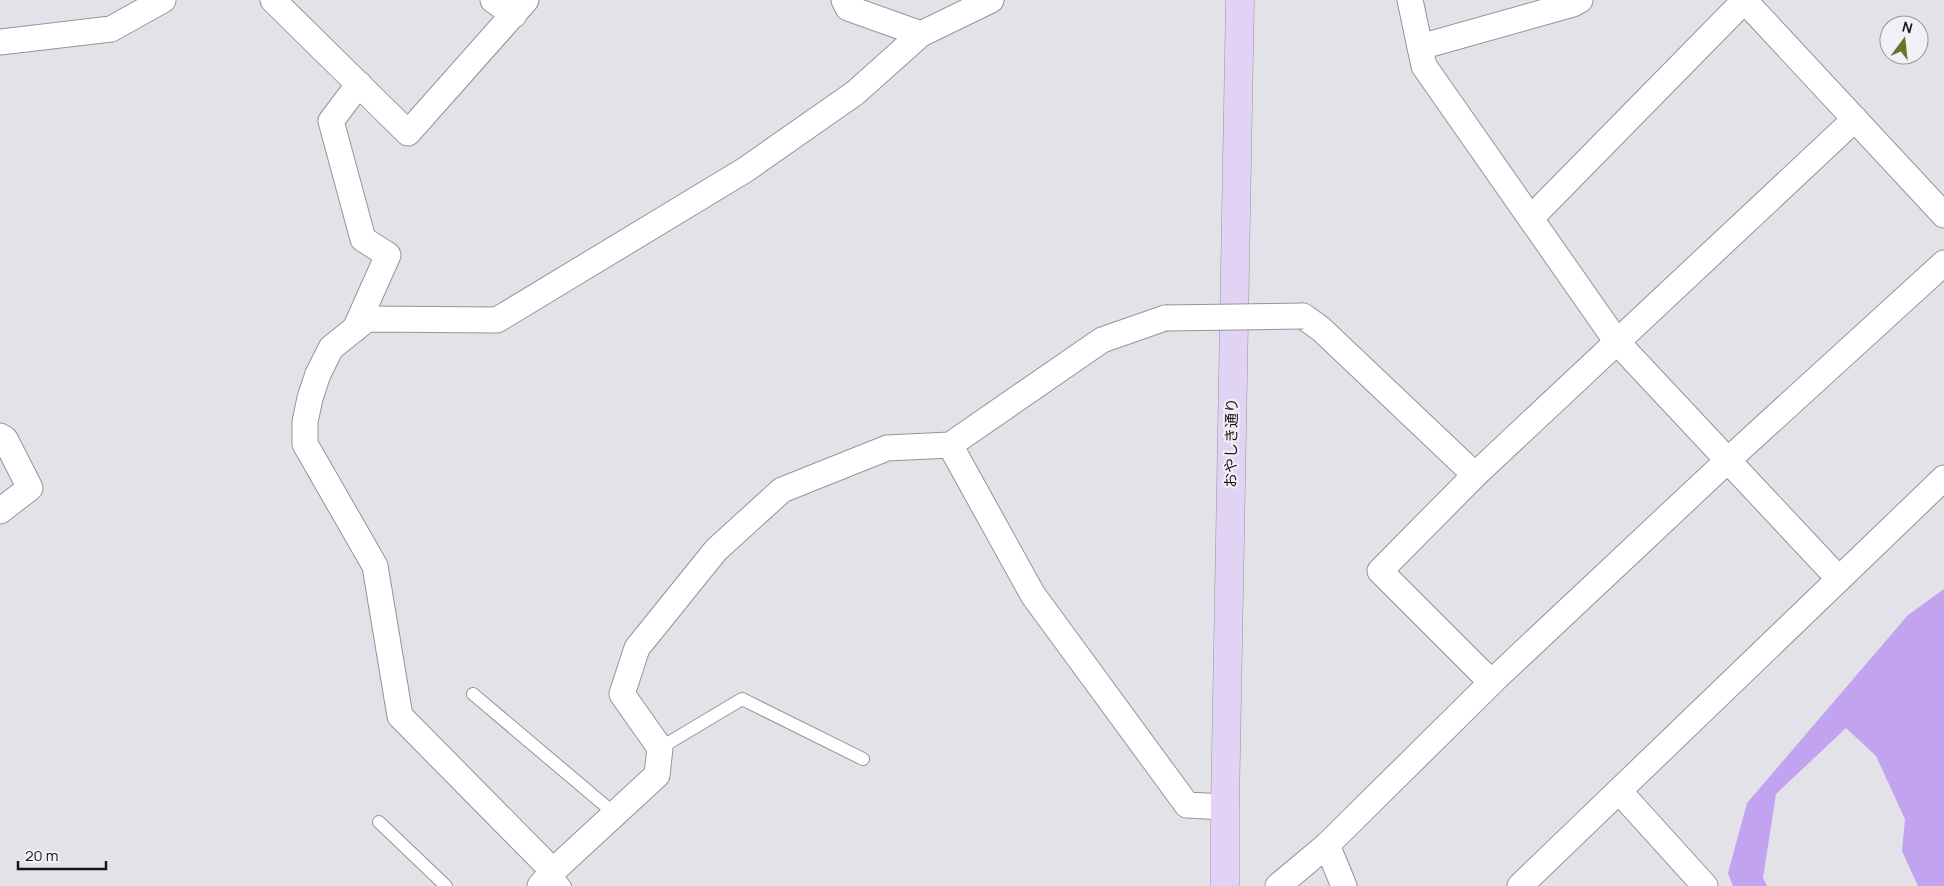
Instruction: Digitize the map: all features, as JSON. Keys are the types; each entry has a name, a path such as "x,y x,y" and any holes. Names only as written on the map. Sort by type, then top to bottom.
{"street":[{"path":"0,42 111,29 163,0"},
{"path":"274,0 408,133 520,7 493,0"},
{"path":"844,0 848,8 921,34"},
{"path":"991,0 921,34 855,93 745,170 497,320 367,319 331,348 318,374 305,422 305,444 375,566 400,716 552,881 656,775 660,748 622,694 637,648 716,550 782,490 887,448 950,445 1102,340 1165,318 1303,316 1321,329 1475,475"},
{"name":"おやしき通り","path":"1225,886 1240,0"},
{"path":"1410,0 1424,66 1618,342 1839,579"},
{"path":"1420,47 1573,4 1580,0"},
{"path":"1531,218 1744,0 1944,214"},
{"path":"355,329 388,255 363,239 331,121 359,84"},
{"path":"1491,682 1380,572 1475,475 1855,119"},
{"path":"1278,886 1327,845 1491,682 1727,460 1944,263"},
{"path":"0,436 5,439 30,488 0,511"},
{"path":"950,445 1032,595 1187,805 1225,807"},
{"path":"1520,886 1944,478"},
{"path":"1618,791 1705,886"},
{"path":"1327,845 1344,886"}],"lane":[{"path":"473,694 616,814"},
{"path":"660,748 742,699 864,759"},
{"path":"379,822 446,886"}],"shaded area":[{"path":"1944,589 1944,886 1918,886 1902,851 1905,819 1876,756 1846,728 1776,794 1763,878 1767,886 1733,886 1728,873 1747,803 1908,615"}]}
